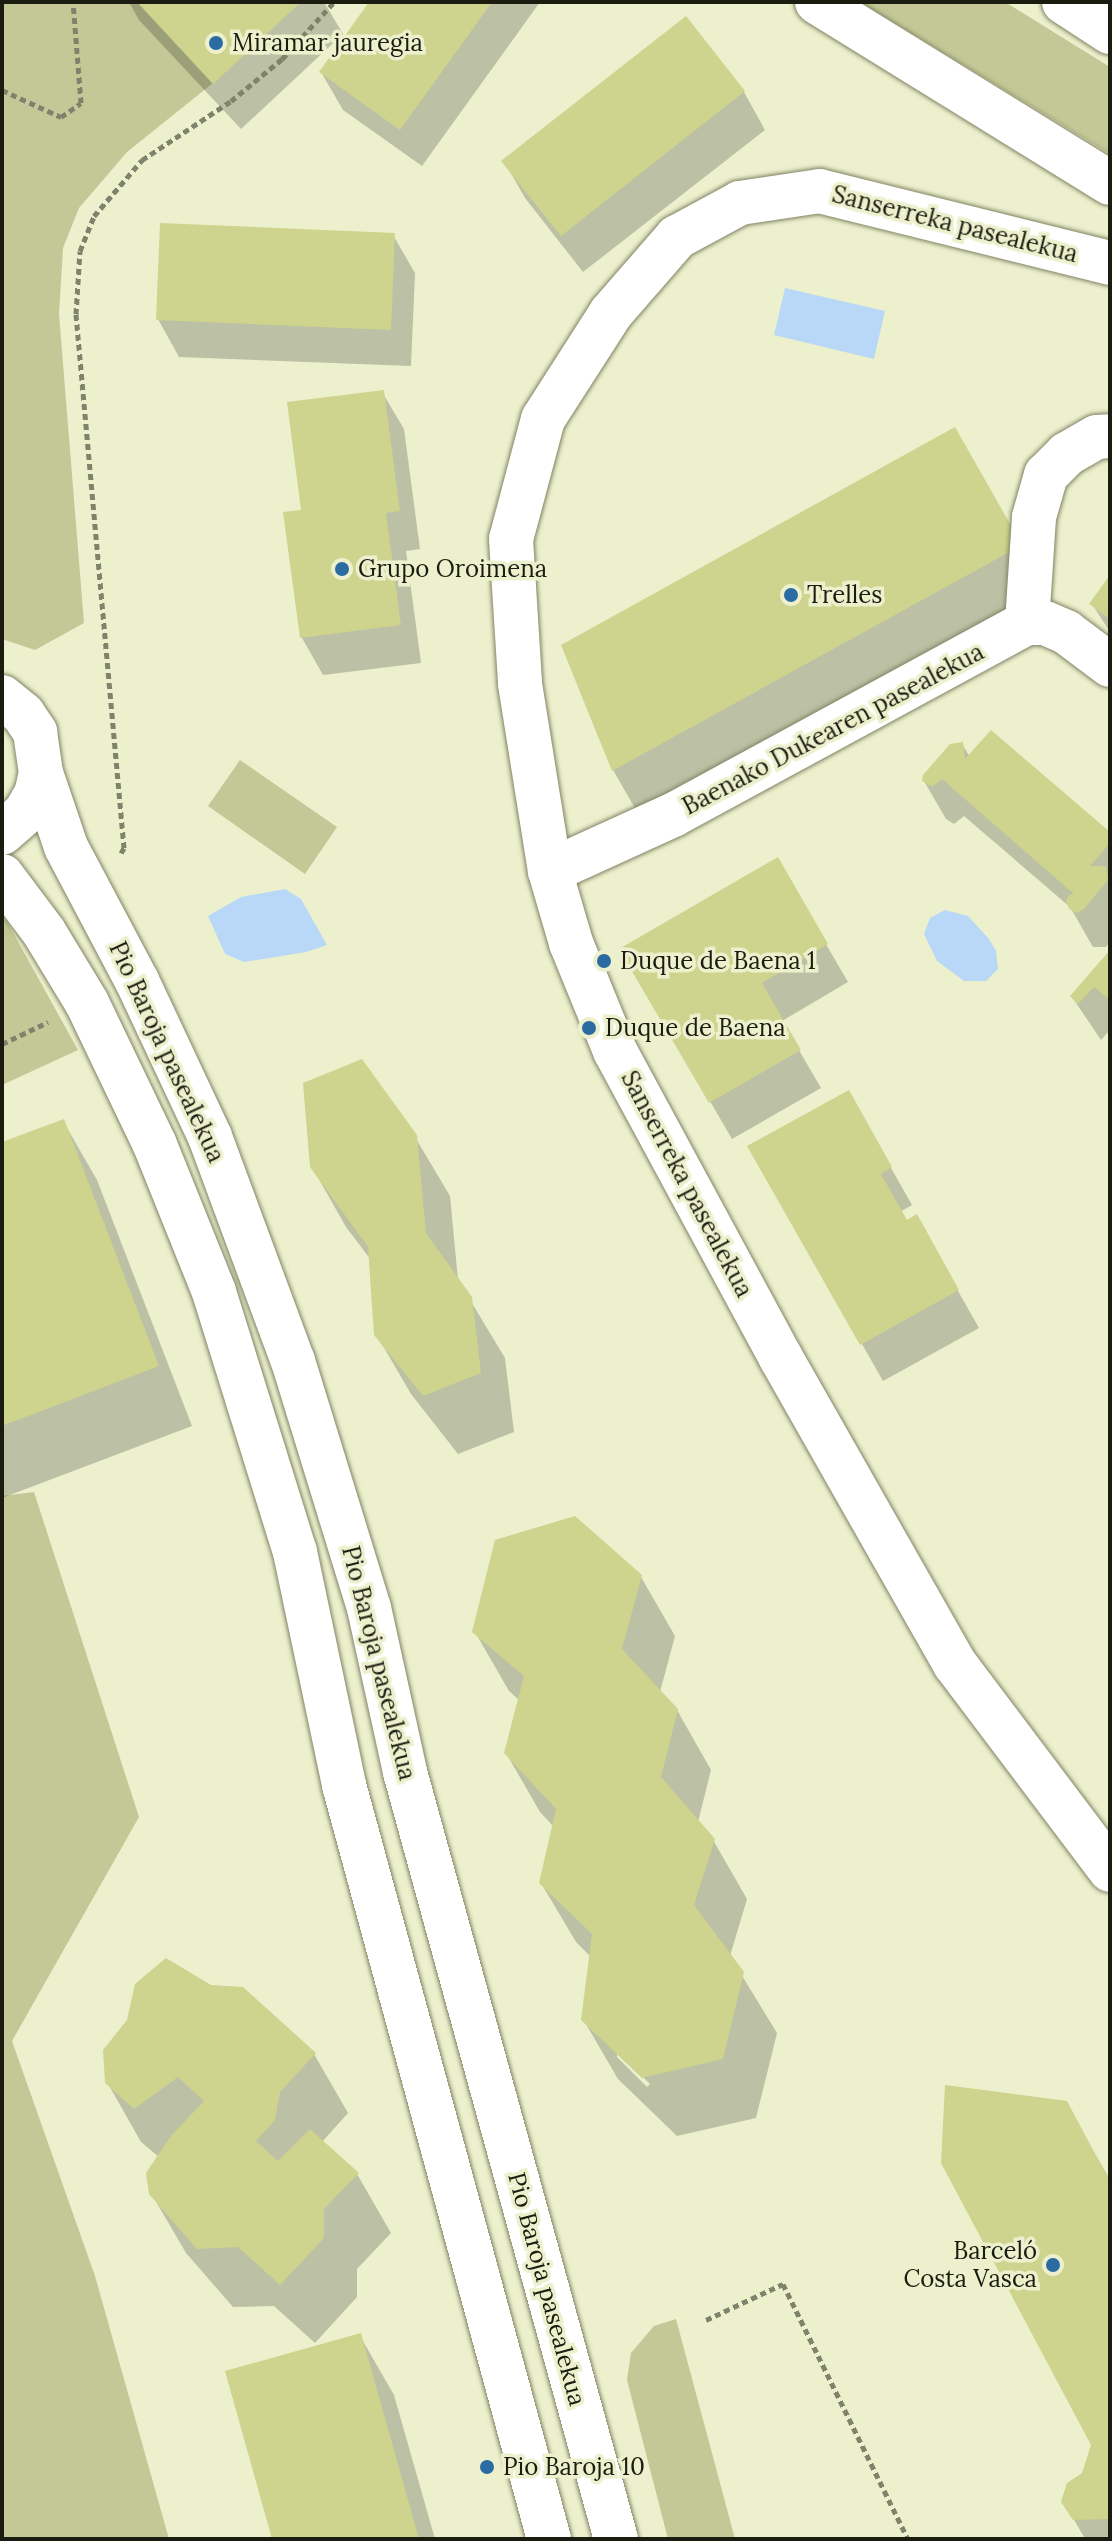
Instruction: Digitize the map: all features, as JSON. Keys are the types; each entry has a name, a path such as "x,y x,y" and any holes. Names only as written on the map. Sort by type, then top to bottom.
{"main road":[{"path":"817,2 1110,183"},
{"path":"1064,2 1110,32"},
{"name":"Sanserreka pasealekua","path":"1110,263 820,191 740,203 677,237 611,313 543,419 511,539 520,684 550,871 571,943 615,1051 781,1358 955,1664 1110,1870"},
{"path":"1110,436 1097,437 1067,454 1046,475 1034,517 1027,623 1045,623 1066,632 1110,665"},
{"name":"Baenako Dukearen pasealekua","path":"550,871 673,815 1027,623"},
{"name":"Pio Baroja pasealekua","path":"2,697 23,714 35,732 41,773 66,847 137,981 210,1137 293,1361 369,1608 405,1772 616,2539"},
{"path":"2,833 25,813 36,794 41,773"},
{"name":"Pio Baroja pasealekua","path":"2,876 44,932 87,1003 155,1145 214,1292 295,1552 344,1785 549,2539"}],"path":[{"path":"2,90 61,117 81,103 73,2"},
{"path":"124,848 76,314 80,251 94,216 142,160 231,101 282,59 334,2"},
{"path":"2,1044 55,1018"},
{"path":"706,2320 783,2284 908,2539"}],"green space":[{"path":"2,2 300,2 213,83 127,152 79,208 63,248 59,314 84,623 35,650 2,639"},
{"path":"860,2 1005,2 1110,67 1110,154"},
{"path":"240,760 337,827 305,874 208,806"},
{"path":"2,918 6,920 78,1050 2,1085"},
{"path":"34,1492 139,1817 12,2041 95,2276 169,2539 2,2539 2,1496"},
{"path":"676,2319 735,2539 668,2539 627,2380 631,2353 654,2326"}],"water":[{"path":"785,288 885,311 874,359 774,335"},
{"path":"285,889 301,899 327,945 306,952 244,962 225,954 208,916 241,897"},
{"path":"945,910 968,916 996,951 998,969 986,981 964,981 937,961 924,934 930,918"}],"building":[{"name":"Miramar jauregia","path":"137,2 301,2 213,84"},
{"path":"369,2 492,2 400,130 319,72"},
{"path":"686,16 745,91 561,236 501,161"},
{"path":"160,223 395,233 391,330 156,320"},
{"name":"Grupo Oroimena","path":"384,390 400,511 386,513 401,625 300,638 283,512 301,510 287,402"},
{"name":"Trelles","path":"955,427 1022,545 612,771 561,645"},
{"path":"1110,575 1110,619 1089,604"},
{"path":"991,730 1110,832 1110,843 1090,866 1106,866 1108,880 1077,913 1069,909 1066,901 1069,895 1074,894 942,779 932,787 922,781 923,775 950,744 963,742 965,759"},
{"path":"778,857 828,944 762,983 801,1050 709,1103 619,949"},
{"path":"1110,950 1110,1000 1094,987 1078,1004 1070,996"},
{"path":"362,1059 417,1135 426,1233 472,1297 481,1373 423,1396 374,1335 368,1247 310,1167 303,1083"},
{"path":"849,1090 892,1167 881,1174 907,1220 917,1214 959,1290 860,1345 747,1146"},
{"path":"64,1119 159,1366 2,1426 2,1142"},
{"path":"575,1516 642,1575 622,1649 678,1709 661,1777 715,1839 694,1905 744,1972 723,2059 642,2078 581,2020 592,1934 539,1883 556,1809 504,1753 524,1676 472,1632 495,1540"},
{"path":"166,1958 211,1985 243,1987 316,2053 280,2092 275,2120 256,2141 278,2161 310,2129 359,2173 324,2209 324,2238 280,2285 238,2247 197,2249 149,2194 146,2173 170,2137 204,2101 178,2077 134,2109 105,2083 103,2050 127,2020 135,1984"},
{"name":"Barceló Costa Vasca","path":"945,2085 1067,2101 1110,2182 1110,2519 1073,2520 1061,2502 1067,2483 1082,2473 1091,2445 941,2163"},
{"path":"361,2333 419,2539 272,2539 225,2371"}],"place":[{"name":"Miramar jauregia","path":"216,43"},
{"name":"Grupo Oroimena","path":"342,569"},
{"name":"Trelles","path":"791,595"},
{"name":"Duque de Baena 1","path":"604,961"},
{"name":"Duque de Baena","path":"589,1028"},
{"name":"Barceló Costa Vasca","path":"1053,2265"},
{"name":"Pio Baroja 10","path":"487,2467"}]}
